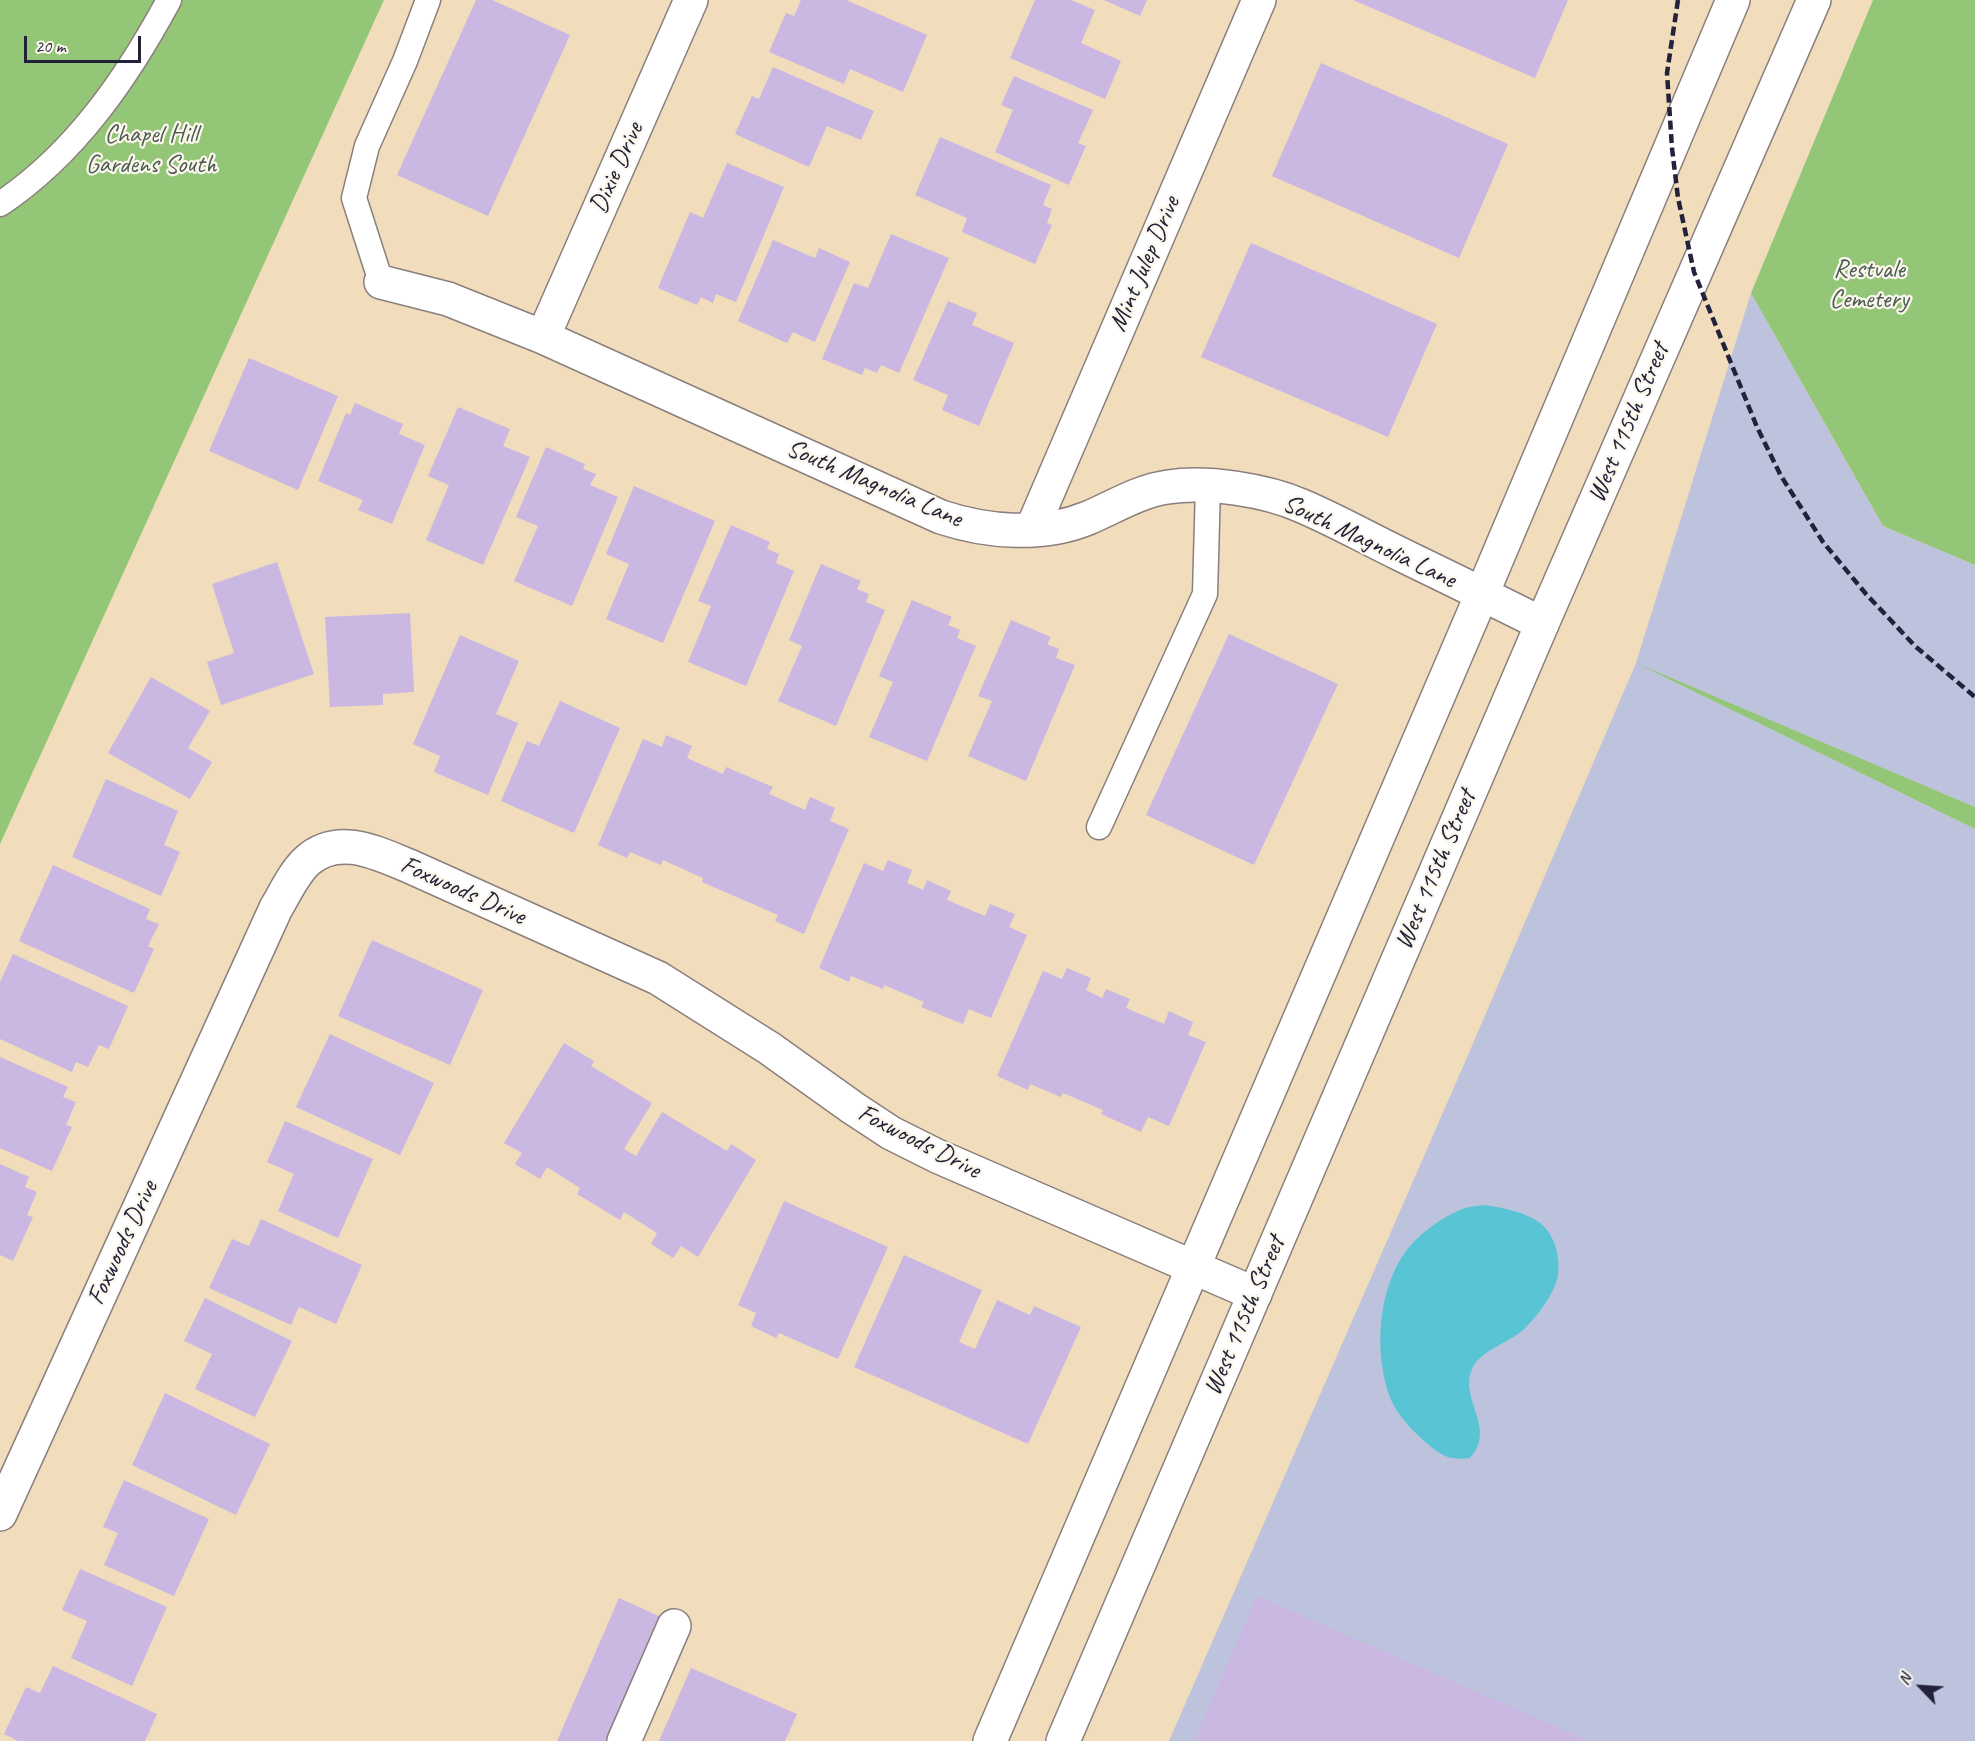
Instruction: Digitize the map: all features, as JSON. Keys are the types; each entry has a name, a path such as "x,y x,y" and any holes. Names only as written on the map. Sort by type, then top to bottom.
{"street":[{"name":"Dixie Drive","path":"543,337 690,0"},
{"name":"Mint Julep Drive","path":"1032,529 1258,0"},
{"path":"990,1741 1482,594 1733,0"},
{"name":"West 115th Street","path":"1063,1741 1542,624 1814,0"},
{"name":"South Magnolia Lane","path":"381,282 448,299 543,337 941,517 963,524 991,530 1032,529 1085,519 1128,499 1167,487 1208,486 1256,492 1300,505 1542,624"},
{"name":"Foxwoods Drive","path":"0,1514 276,908 307,861 327,848 347,846 372,851 658,978 769,1048 891,1133 937,1156 1255,1294"},
{"path":"624,1741 674,1626"}],"lane":[{"path":"0,204 54,161 92,120 128,68 170,0"},
{"path":"381,282 354,198 367,146 405,61 428,0"},
{"path":"1099,827 1205,594 1208,486"}],"shaded area":[{"path":"1751,293 1883,526 1975,565 1975,807 1651,670 1975,829 1975,1741 1169,1741 1636,663"}],"green space":[{"name":"Chapel Hill Gardens South","path":"0,0 384,0 0,844"},
{"name":"Restvale Cemetery","path":"1873,0 1975,0 1975,565 1883,526 1751,293"},
{"path":"1636,663 1975,807 1975,829"}],"water":[{"path":"1486,1205 1517,1212 1541,1224 1547,1230 1555,1246 1558,1272 1552,1292 1532,1321 1514,1337 1483,1355 1473,1367 1469,1379 1479,1424 1478,1447 1470,1458 1455,1458 1443,1455 1428,1444 1409,1426 1391,1400 1382,1363 1381,1321 1390,1281 1409,1247 1446,1217 1466,1208"}],"building":[{"path":"476,0 492,0 570,35 488,216 397,175"},
{"path":"801,0 846,0 927,35 903,92 850,69 844,84 769,52 786,13 794,16"},
{"path":"1035,0 1071,0 1095,10 1081,43 1121,61 1105,99 1010,58"},
{"path":"1104,0 1147,0 1140,16"},
{"path":"1353,0 1568,0 1535,78"},
{"path":"1321,63 1508,144 1459,258 1272,176"},
{"path":"773,67 874,111 861,140 827,126 809,167 735,134 752,96 759,99"},
{"path":"1014,76 1093,110 1078,143 1086,146 1069,185 995,152 1013,110 1001,105"},
{"path":"940,137 1051,185 1043,205 1052,209 1047,223 1052,225 1035,264 962,232 967,218 915,195"},
{"path":"727,163 784,187 736,302 716,294 713,303 701,297 697,305 658,288 690,212 703,218"},
{"path":"891,234 949,258 899,373 881,365 877,373 865,368 862,375 822,359 854,283 868,288"},
{"path":"773,240 815,258 819,248 850,262 815,342 793,332 787,343 738,321"},
{"path":"1251,243 1437,324 1388,437 1201,357"},
{"path":"948,301 977,313 972,325 1014,343 979,426 942,410 948,395 913,380"},
{"path":"249,358 338,396 298,490 209,451"},
{"path":"355,403 403,424 399,434 425,445 392,524 358,510 363,500 318,481 346,413 350,415"},
{"path":"458,407 510,429 503,446 530,457 483,565 426,540 449,485 428,476"},
{"path":"546,447 585,464 583,469 596,474 590,485 618,497 572,606 514,581 538,526 516,517"},
{"path":"634,486 715,521 663,643 606,619 629,564 606,554"},
{"path":"731,525 770,542 767,549 779,554 776,563 794,571 746,686 688,662 711,606 698,601"},
{"path":"277,562 314,674 221,705 207,662 234,653 212,584"},
{"path":"821,564 861,581 857,589 869,594 866,602 885,610 836,726 778,701 802,646 789,640"},
{"path":"912,600 952,617 948,625 960,630 957,638 976,646 927,761 869,737 893,682 879,676"},
{"path":"410,613 414,692 383,694 383,705 330,707 325,617"},
{"path":"1011,620 1051,637 1047,644 1059,649 1056,658 1075,665 1026,781 968,756 992,701 978,696"},
{"path":"1229,634 1338,684 1254,865 1146,815"},
{"path":"460,635 519,661 496,714 518,723 488,795 434,772 440,756 413,744"},
{"path":"151,677 210,711 188,748 212,762 190,799 108,753"},
{"path":"560,701 620,728 574,833 501,801 527,741 539,746"},
{"path":"666,735 692,746 687,758 723,774 726,767 773,787 769,794 805,810 810,797 835,808 830,821 849,829 804,934 775,921 778,915 702,882 703,878 663,860 661,865 630,852 627,858 598,845 643,739 662,747"},
{"path":"106,779 178,811 164,845 180,852 161,896 72,857"},
{"path":"888,860 912,870 907,883 923,890 927,880 951,891 947,900 985,916 990,904 1015,914 1009,927 1027,935 991,1018 969,1009 963,1024 921,1007 924,1002 884,985 883,989 851,976 849,982 819,968 864,863 883,871"},
{"path":"53,865 150,909 146,919 159,924 148,946 154,949 134,993 19,941"},
{"path":"372,940 483,990 450,1065 338,1016"},
{"path":"13,954 128,1006 109,1049 99,1045 88,1067 76,1062 72,1072 0,1039 0,982"},
{"path":"1067,968 1091,978 1086,990 1102,998 1106,989 1130,999 1126,1008 1164,1024 1169,1011 1193,1022 1188,1035 1206,1042 1169,1126 1148,1117 1141,1132 1101,1114 1103,1110 1063,1093 1061,1097 1030,1084 1028,1090 997,1076 1043,971 1062,979"},
{"path":"330,1034 434,1083 400,1155 296,1107"},
{"path":"564,1043 594,1061 591,1066 652,1103 624,1149 636,1156 662,1112 727,1151 731,1144 756,1160 698,1257 681,1246 673,1258 651,1244 657,1233 624,1212 620,1220 577,1194 580,1188 547,1167 540,1179 515,1164 522,1153 504,1143"},
{"path":"0,1057 68,1087 63,1097 76,1102 66,1125 72,1127 52,1171 0,1148"},
{"path":"285,1121 373,1159 338,1238 278,1211 294,1174 267,1162"},
{"path":"0,1164 29,1177 25,1187 37,1192 27,1215 33,1217 13,1261 0,1255"},
{"path":"784,1201 888,1247 838,1359 779,1333 776,1338 751,1326 756,1313 738,1305"},
{"path":"261,1219 362,1265 336,1324 299,1307 291,1325 209,1288 232,1239 249,1246"},
{"path":"904,1255 982,1290 959,1342 975,1349 997,1300 1030,1315 1034,1306 1081,1327 1028,1444 854,1367"},
{"path":"205,1298 292,1341 255,1417 195,1389 212,1354 184,1341"},
{"path":"165,1393 270,1444 236,1515 132,1465"},
{"path":"124,1480 209,1519 174,1596 104,1565 118,1533 103,1527"},
{"path":"80,1569 167,1607 132,1686 71,1658 87,1621 62,1610"},
{"path":"1257,1596 1589,1741 1194,1741"},
{"path":"619,1598 661,1617 606,1741 557,1741"},
{"path":"53,1666 157,1714 145,1741 18,1741 4,1734 26,1687 40,1693"},
{"path":"691,1668 797,1714 785,1741 659,1741"}],"railway":[{"path":"1678,0 1667,73 1678,198 1694,272 1757,427 1781,476 1823,542 1866,594 1915,646 1975,697"}]}
